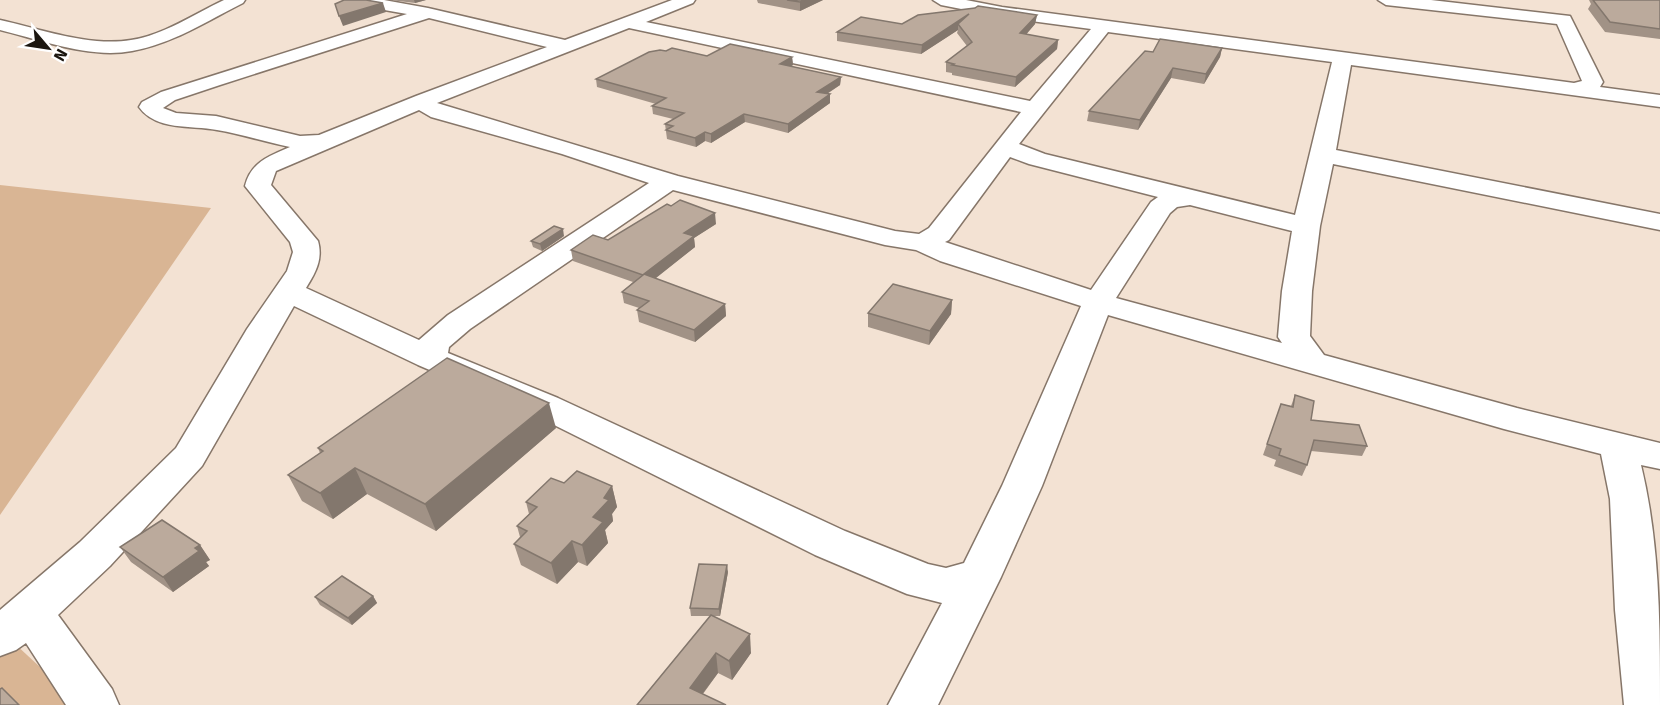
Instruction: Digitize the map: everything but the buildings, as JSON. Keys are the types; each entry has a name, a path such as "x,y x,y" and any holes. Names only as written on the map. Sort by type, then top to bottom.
{"street":[{"path":"0,25 98,45 120,47 150,40 237,0"},
{"path":"356,0 428,13 566,46"},
{"path":"94,705 16,625 95,554 189,457 234,376 302,271 307,252 304,241 258,186 260,176 267,166 423,100 687,0"},
{"path":"941,0 1002,12 1660,101"},
{"path":"1386,0 1564,20 1593,82 1574,90"},
{"path":"326,140 300,143 274,139 216,123 172,119 154,112 150,107 168,96 428,13"},
{"path":"628,23 1035,108"},
{"path":"923,243 939,234 1035,108 1086,50 1104,24"},
{"path":"1280,343 1323,155 1342,59"},
{"path":"423,100 423,104 439,112 570,149 669,181 895,239 923,243 950,255 1098,303 1280,343 1313,363 1517,420 1660,456"},
{"path":"1005,147 1037,159 1305,226"},
{"path":"1323,155 1660,222"},
{"path":"430,358 434,343 459,322 669,181"},
{"path":"913,705 979,577 1022,486 1098,303 1160,208 1170,200 1187,198"},
{"path":"288,291 430,358 545,406 830,543 914,577 946,586 979,577"},
{"path":"1618,446 1630,499 1648,705"}],"shaded area":[{"path":"0,185 211,208 0,515"},
{"path":"0,630 81,705 0,705"}]}
